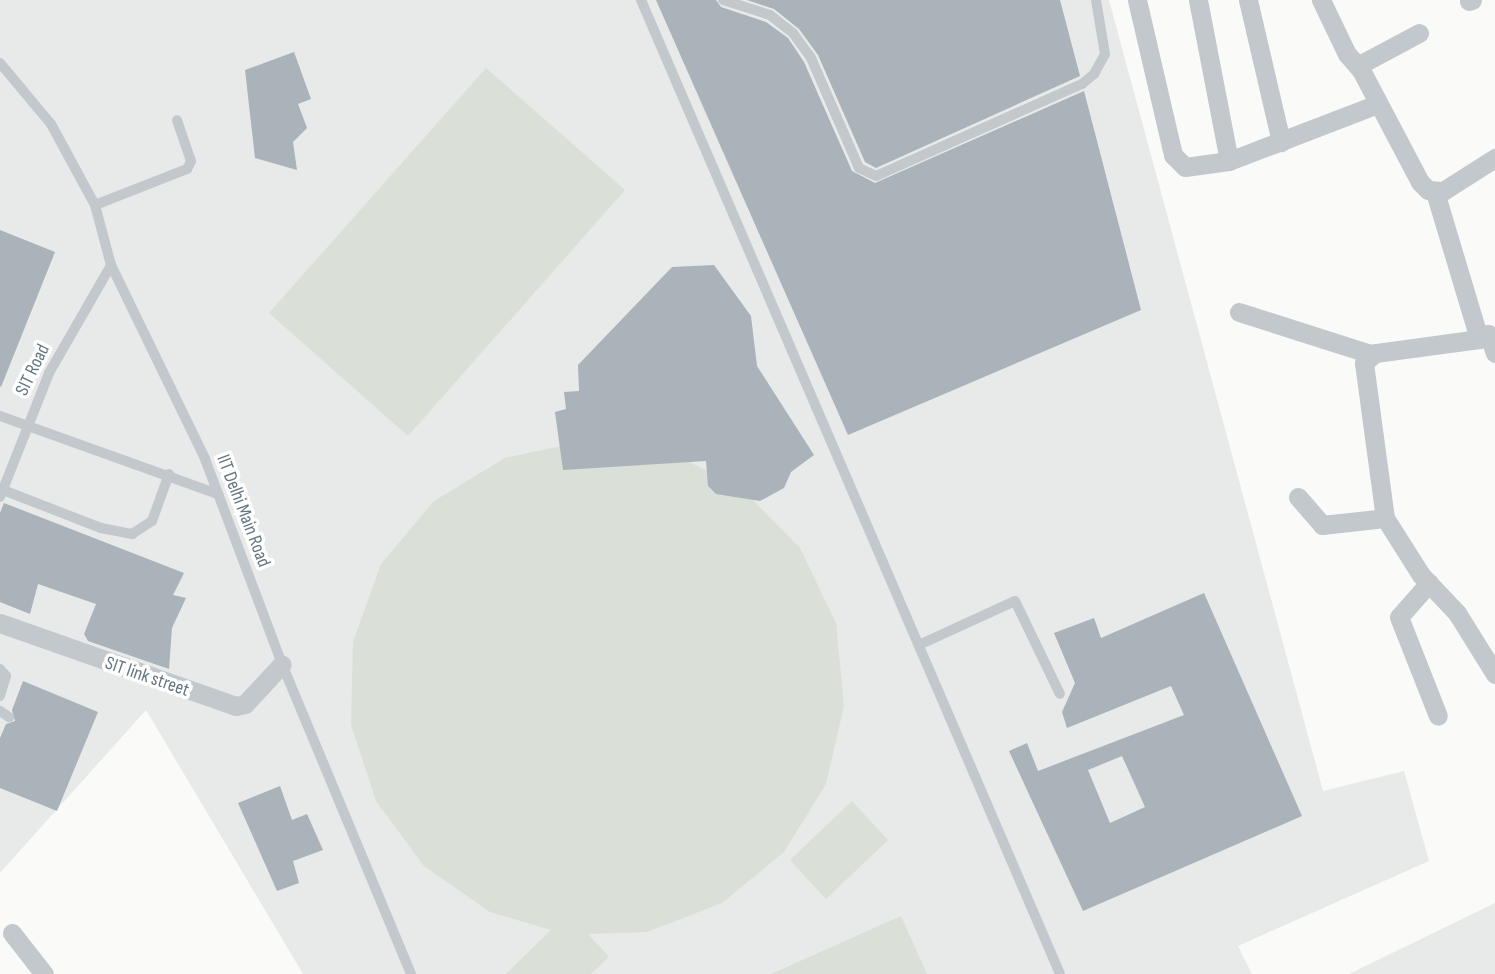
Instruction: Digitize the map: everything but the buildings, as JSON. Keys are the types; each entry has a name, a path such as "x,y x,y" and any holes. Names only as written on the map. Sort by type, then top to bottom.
{"street":[{"path":"1137,0 1173,155 1185,167 1229,161 1375,105"},
{"path":"1198,0 1229,161"},
{"path":"1248,0 1281,142"},
{"path":"1321,0 1347,54 1360,70 1375,105 1420,182 1435,192 1479,339"},
{"path":"1360,70 1363,63 1419,33"},
{"path":"1435,192 1452,187 1495,158"},
{"path":"1240,312 1371,354 1479,339 1489,334 1495,353"},
{"path":"1371,354 1364,363 1385,518 1393,537 1457,613 1495,674"},
{"path":"1298,497 1322,525 1385,518"},
{"path":"1429,583 1399,617 1438,716"},
{"name":"SIT link street","path":"0,622 231,705 245,704 282,664"},
{"path":"12,933 44,974"}],"lane":[{"path":"641,0 921,644 1060,974"},
{"path":"723,0 770,15 793,33 811,58 859,168 876,176 1082,84 1094,74 1105,54 1096,0"},
{"name":"IIT Delhi Main Road","path":"0,64 5,79 51,124 95,205 111,265 218,494 282,664 411,974"},
{"path":"95,205 187,169 191,161 177,120"},
{"name":"SIT Road","path":"1,494 26,425 49,373 111,265"},
{"path":"0,416 169,474 218,494"},
{"path":"1,494 101,528 132,534 152,521 169,474"},
{"path":"921,644 1015,600 1060,694"},
{"path":"0,668 6,676 0,696"}],"shaded area":[{"path":"0,0 1109,0 1323,791 1404,771 1429,861 1238,946 1252,974 303,974 146,710 0,873"},
{"path":"486,68 625,190 408,436 269,313"},
{"path":"586,441 668,451 742,489 800,548 836,623 844,706 826,784 784,852 722,903 647,932 588,934 609,957 591,974 506,974 551,930 490,912 424,866 376,801 351,725 353,642 381,564 434,501 505,458"},
{"path":"852,801 888,840 826,899 790,860"},
{"path":"1495,903 1495,974 1349,974"},
{"path":"901,916 927,974 771,974"}]}
